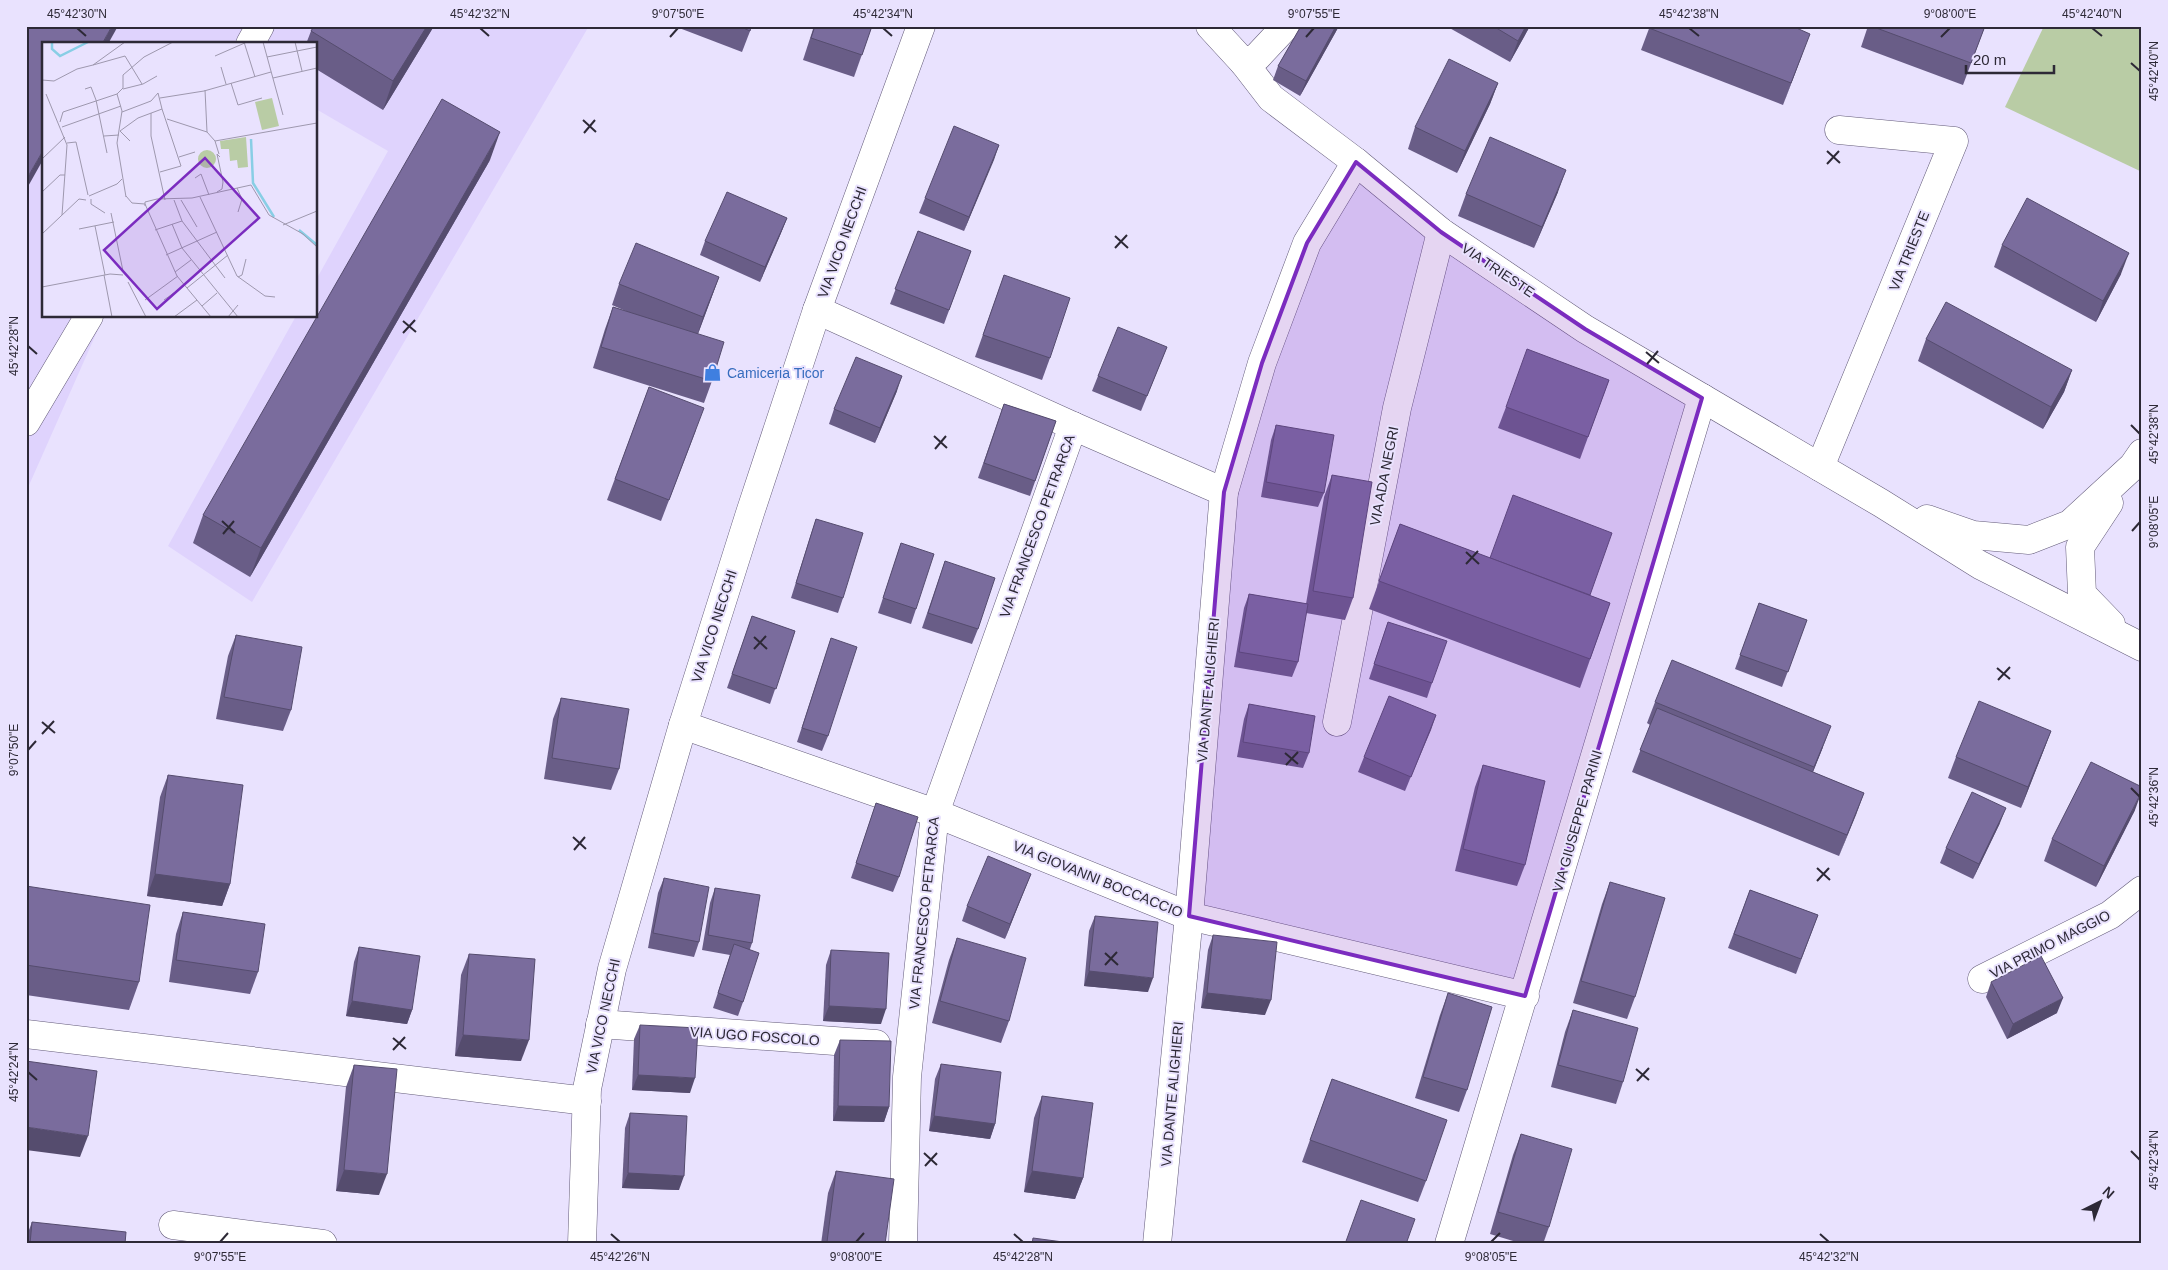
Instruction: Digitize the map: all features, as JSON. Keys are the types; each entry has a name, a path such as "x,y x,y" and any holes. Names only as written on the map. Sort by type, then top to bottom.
{"street":[{"path":"251,42 260,26"},
{"name":"VIA VICO NECCHI","path":"582,1244 587,1089 612,969 683,725 817,310 921,26"},
{"path":"1220,37 1247,39 1272,26"},
{"path":"1220,37 1257,57 1286,26"},
{"name":"VIA TRIESTE","path":"1220,37 1271,98 1356,162 1441,232 1585,330 1881,503"},
{"name":"VIA TRIESTE","path":"1820,467 1954,141 1839,130"},
{"name":"VIA DANTE ALIGHIERI","path":"1157,1244 1189,916 1224,492 1262,363 1307,243 1356,162"},
{"name":"VIA ADA NEGRI","path":"1336,722 1397,408 1441,232"},
{"path":"817,310 1224,492"},
{"path":"26,422 88,318"},
{"name":"VIA GIUSEPPE PARINI","path":"1449,1244 1525,996 1702,398"},
{"name":"VIA FRANCESCO PETRARCA","path":"903,1244 907,1077 935,812 1073,426"},
{"path":"1881,503 1973,535 2029,540 2070,524 2137,460"},
{"path":"2135,644 2082,594 2080,547 2137,460"},
{"path":"1881,503 1980,565 2135,644"},
{"name":"VIA GIOVANNI BOCCACCIO","path":"683,725 935,812 1189,916 1525,996"},
{"name":"VIA PRIMO MAGGIO","path":"1982,979 2110,915 2142,890"},
{"name":"VIA UGO FOSCOLO","path":"600,1024 910,1047"},
{"path":"26,1034 587,1102"},
{"path":"173,1225 323,1244"}],"highlighted area":[{"path":"1356,162 1441,232 1585,329 1702,398 1525,996 1189,916 1224,492 1262,363 1307,243"}],"shaded area":[{"path":"26,26 589,26 252,602 168,546 295,318 318,318 318,276 388,151 318,110 318,42 42,42 42,318 103,318 26,492"}],"green space":[{"path":"2044,26 2142,26 2142,172 2005,107"}],"building":[{"path":"26,26 112,26 103,42 42,42 42,152 26,180"},
{"path":"314,26 427,26 393,81 311,31"},
{"path":"739,26 751,26 750,31"},
{"path":"815,26 872,26 862,55 811,38"},
{"path":"1301,26 1336,26 1306,81 1278,66"},
{"path":"1493,26 1526,26 1518,41"},
{"path":"1650,26 1792,26 1810,34 1791,83 1649,28"},
{"path":"1871,26 1985,26 1971,63"},
{"path":"1449,59 1498,83 1465,151 1415,127"},
{"path":"442,99 500,132 261,548 203,515 316,318 318,318 318,315"},
{"path":"954,126 999,145 969,217 925,198"},
{"path":"1490,137 1566,170 1542,227 1466,194"},
{"path":"727,192 787,218 765,267 705,241"},
{"path":"2027,198 2129,253 2103,301 2002,245"},
{"path":"918,231 971,251 949,310 895,289"},
{"path":"636,243 719,277 703,317 619,284"},
{"path":"1004,275 1070,298 1050,358 983,335"},
{"path":"1946,302 2072,370 2051,407 1926,339"},
{"path":"613,307 724,342 712,381 601,347"},
{"path":"1118,327 1167,347 1147,396 1098,376"},
{"path":"1527,349 1609,380 1588,437 1506,407"},
{"path":"856,357 902,376 880,428 834,409"},
{"path":"649,387 704,408 669,500 615,479"},
{"path":"1004,404 1056,421 1035,481 984,463"},
{"path":"1276,425 1334,435 1324,493 1266,482"},
{"path":"1332,475 1372,482 1353,598 1313,591"},
{"path":"1513,495 1612,533 1590,595 1490,558"},
{"path":"816,519 863,533 843,598 796,583"},
{"path":"1400,524 1610,603 1590,659 1379,581"},
{"path":"901,543 934,554 916,609 883,598"},
{"path":"945,561 995,578 978,629 928,613"},
{"path":"1249,594 1308,604 1298,662 1239,652"},
{"path":"1759,603 1807,620 1788,672 1740,655"},
{"path":"752,616 795,631 776,689 732,674"},
{"path":"1388,622 1447,641 1432,683 1374,664"},
{"path":"236,635 302,647 291,710 224,697"},
{"path":"831,638 857,647 828,736 802,728"},
{"path":"1672,660 1831,726 1814,767 1655,702"},
{"path":"1389,696 1436,715 1411,777 1364,757"},
{"path":"561,698 629,709 619,769 552,758"},
{"path":"1979,701 2051,731 2028,787 1956,757"},
{"path":"1249,704 1315,716 1309,753 1243,742"},
{"path":"1657,708 1864,793 1847,835 1640,750"},
{"path":"2091,762 2142,787 2142,791 2104,866 2052,839"},
{"path":"1483,765 1545,781 1525,865 1463,849"},
{"path":"168,775 243,785 230,884 155,874"},
{"path":"1972,792 2006,808 1979,864 1946,848"},
{"path":"876,803 918,817 899,877 856,863"},
{"path":"988,856 1031,874 1010,924 967,906"},
{"path":"664,878 709,887 699,942 653,933"},
{"path":"1610,882 1665,898 1635,997 1581,981"},
{"path":"26,886 150,905 139,982 26,965"},
{"path":"715,888 760,895 752,943 708,935"},
{"path":"1750,890 1818,915 1801,959 1734,934"},
{"path":"183,912 265,924 258,972 176,960"},
{"path":"1095,916 1158,922 1153,978 1089,971"},
{"path":"1213,935 1277,942 1271,1000 1207,993"},
{"path":"957,938 1026,958 1009,1021 940,1001"},
{"path":"734,944 759,953 743,1002 718,993"},
{"path":"359,947 420,956 412,1010 352,1001"},
{"path":"831,950 889,953 886,1009 829,1006"},
{"path":"469,954 535,959 529,1040 463,1035"},
{"path":"2041,956 2063,998 2013,1024 1991,982"},
{"path":"1448,993 1492,1007 1467,1090 1423,1077"},
{"path":"1573,1010 1638,1028 1623,1082 1558,1065"},
{"path":"640,1025 698,1028 695,1078 638,1075"},
{"path":"840,1040 891,1041 889,1107 838,1106"},
{"path":"26,1061 97,1071 88,1136 26,1127"},
{"path":"941,1064 1001,1072 995,1124 934,1116"},
{"path":"354,1065 397,1069 387,1174 344,1170"},
{"path":"1332,1079 1447,1120 1426,1181 1310,1140"},
{"path":"1042,1096 1093,1103 1083,1178 1032,1171"},
{"path":"630,1113 687,1116 684,1176 628,1173"},
{"path":"1521,1134 1572,1149 1549,1227 1498,1212"},
{"path":"836,1171 894,1179 885,1244 841,1244 827,1242"},
{"path":"1361,1200 1415,1219 1406,1244 1345,1244"},
{"path":"32,1222 126,1232 125,1244 30,1244"},
{"path":"1033,1238 1078,1244 1032,1244"}],"place":[{"name":"Camiceria Ticor","path":"713,373"}]}
